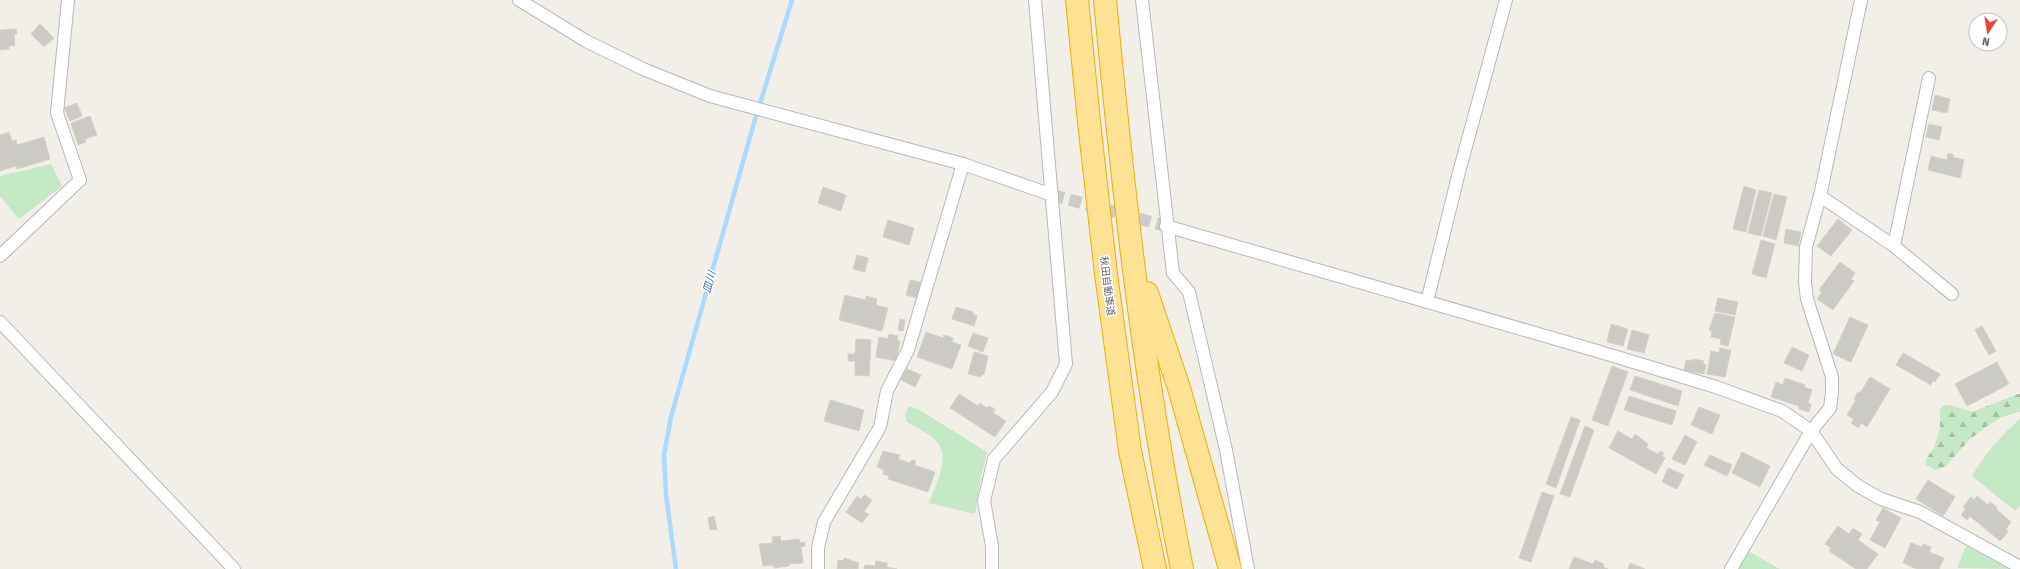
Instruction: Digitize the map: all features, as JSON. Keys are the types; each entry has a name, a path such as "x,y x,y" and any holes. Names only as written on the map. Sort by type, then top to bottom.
{"highway":[{"name":"秋田自動車道","path":"1077,0 1103,244 1130,451 1155,569"},
{"path":"1105,0 1129,238 1165,486 1182,569"},
{"path":"1129,238 1179,388 1230,569"},
{"path":"1130,451 1142,569"}],"street":[{"path":"0,256 80,180 57,113 68,0"},
{"path":"519,0 586,41 643,69 710,96 963,164 1052,195"},
{"path":"992,569 992,546 984,501 994,459 1052,392 1066,364 1035,0"},
{"path":"1142,0 1166,226 1173,273 1189,292 1226,450 1248,569"},
{"path":"1427,302 1459,172 1506,0"},
{"path":"1731,569 1811,431 1830,408 1832,377 1810,312 1804,282 1806,247 1820,196 1860,0"},
{"path":"1894,246 1929,78"},
{"path":"818,569 818,548 824,522 880,427 887,391 908,350 963,164"},
{"path":"1820,196 1894,246 1952,294"},
{"path":"1166,226 1589,348 1745,397 1782,411 1811,431 1837,469 1858,486 1881,499 1920,512 2020,567"},
{"path":"0,322 234,569"}],"green space":[{"path":"51,164 62,186 19,219 0,196 0,176"},
{"path":"2020,394 2020,411 2000,418 1986,427 1969,440 1945,467 1935,470 1926,465 1926,459 1934,448 1940,428 1940,409 1945,405 1951,405 1972,412"},
{"path":"909,406 918,409 987,452 975,514 929,503 938,481 942,465 941,450 938,443 932,437 907,422 905,414"},
{"path":"2020,419 2020,506 2015,511 1972,476 1993,446"},
{"path":"1966,546 2010,569 1957,568"},
{"path":"1748,551 1780,569 1737,569"}],"building":[{"path":"40,24 54,38 44,47 31,34"},
{"path":"16,29 17,34 14,34 15,46 9,46 9,49 0,50 0,30"},
{"path":"1935,95 1950,99 1947,113 1932,110"},
{"path":"77,103 82,116 70,121 64,108"},
{"path":"90,116 97,135 85,139 86,142 78,145 71,123"},
{"path":"1929,124 1942,127 1939,140 1926,137"},
{"path":"9,132 12,141 16,140 17,145 44,137 50,159 17,169 16,166 0,171 0,135"},
{"path":"1948,153 1954,155 1953,157 1964,160 1960,178 1928,170 1931,156 1947,160"},
{"path":"1744,186 1756,190 1746,232 1733,229"},
{"path":"823,187 846,195 841,211 818,203"},
{"path":"1759,190 1772,193 1761,236 1748,233"},
{"path":"1774,194 1787,197 1776,240 1763,236"},
{"path":"1838,219 1852,230 1831,256 1817,246"},
{"path":"888,220 914,228 909,245 883,237"},
{"path":"1786,229 1801,232 1798,246 1784,243"},
{"path":"1761,240 1775,244 1766,278 1752,274"},
{"path":"857,255 868,258 865,272 853,269"},
{"path":"1840,262 1855,273 1851,279 1854,281 1833,310 1817,299 1822,292 1819,290"},
{"path":"910,280 921,282 917,298 906,295"},
{"path":"845,295 865,300 866,296 877,299 876,305 888,308 882,331 839,320"},
{"path":"1718,298 1738,302 1735,315 1715,311"},
{"path":"956,307 973,312 973,314 977,316 974,326 952,319"},
{"path":"1715,313 1735,317 1728,346 1720,344 1721,339 1711,337 1712,331 1709,330"},
{"path":"1850,317 1868,325 1851,362 1833,354"},
{"path":"900,319 905,320 903,331 898,330"},
{"path":"1611,324 1628,329 1623,346 1607,342"},
{"path":"1982,326 1996,351 1989,355 1975,330"},
{"path":"1632,330 1649,335 1644,353 1627,349"},
{"path":"926,332 943,338 944,335 953,338 952,342 961,345 952,369 917,357"},
{"path":"973,333 988,338 983,352 968,346"},
{"path":"889,334 898,336 897,341 900,341 896,361 876,357 879,337 888,339"},
{"path":"856,339 871,340 869,376 855,375 855,361 848,361 848,354 855,354"},
{"path":"1792,347 1809,355 1802,371 1784,363"},
{"path":"1720,348 1731,350 1725,377 1707,374 1711,351 1719,353"},
{"path":"974,352 988,356 984,375 982,374 981,377 968,374"},
{"path":"1903,353 1940,374 1935,382 1933,381 1931,385 1896,365"},
{"path":"1692,359 1704,361 1703,364 1706,365 1704,374 1684,370 1686,360 1692,361"},
{"path":"1997,362 2009,384 1967,406 1955,384"},
{"path":"1612,366 1628,372 1608,426 1592,420"},
{"path":"907,369 921,375 915,387 901,380"},
{"path":"1635,376 1682,391 1678,406 1630,390"},
{"path":"1870,377 1890,389 1867,427 1861,423 1859,428 1851,423 1854,419 1847,415 1856,400 1854,399 1858,392 1860,393"},
{"path":"1785,378 1805,385 1804,387 1812,390 1808,403 1811,404 1809,412 1799,409 1799,406 1771,397 1776,382 1783,385"},
{"path":"959,394 978,406 980,403 987,408 989,406 995,409 993,413 1006,421 995,437 950,408"},
{"path":"1629,396 1676,411 1672,425 1624,410"},
{"path":"830,400 864,410 859,431 824,421"},
{"path":"1699,407 1720,415 1712,434 1691,425"},
{"path":"1571,417 1580,420 1556,488 1546,484"},
{"path":"1585,426 1594,430 1570,497 1560,494"},
{"path":"1618,431 1632,439 1635,434 1648,444 1646,448 1658,454 1660,451 1664,453 1662,456 1665,458 1656,474 1609,448"},
{"path":"1685,435 1697,442 1685,465 1672,459"},
{"path":"883,451 900,455 898,459 910,463 912,460 916,461 914,465 935,472 928,492 888,479 889,476 883,474 884,470 877,467"},
{"path":"1742,452 1770,466 1760,487 1732,473"},
{"path":"1710,455 1732,465 1727,476 1704,465"},
{"path":"1668,468 1684,475 1677,489 1662,482"},
{"path":"1928,480 1955,497 1943,516 1916,499"},
{"path":"1542,492 1554,496 1531,562 1519,558"},
{"path":"864,495 872,500 864,512 869,514 862,523 846,512 857,496 861,499"},
{"path":"1977,496 1988,505 1990,502 1997,507 1996,509 2011,522 2006,529 2008,532 2000,541 1970,516 1967,520 1961,515 1966,509 1963,507 1971,497 1974,500"},
{"path":"1883,508 1901,518 1885,548 1870,540 1880,522 1876,520"},
{"path":"714,516 717,529 710,530 708,518"},
{"path":"1838,526 1849,534 1853,528 1862,534 1858,540 1878,554 1867,569 1856,569 1829,551 1831,548 1825,544"},
{"path":"780,536 781,541 799,539 800,543 805,542 805,546 801,547 803,563 789,564 789,566 774,568 773,565 763,566 759,544 773,543 772,537"},
{"path":"1911,543 1922,547 1923,544 1931,547 1929,552 1944,558 1939,569 1917,569 1903,563"},
{"path":"1574,557 1593,564 1595,560 1604,564 1603,567 1608,569 1569,569"},
{"path":"844,558 859,563 858,569 837,569 838,560 843,561"},
{"path":"876,561 887,563 887,567 897,569 864,569 865,565 875,566"},
{"path":"1630,563 1645,569 1628,569"}],"waterway":[{"name":"皿川","path":"676,569 666,495 664,455 671,417 754,123 792,0"}],"tunnel":[{"path":"1052,195 1166,226"}]}
